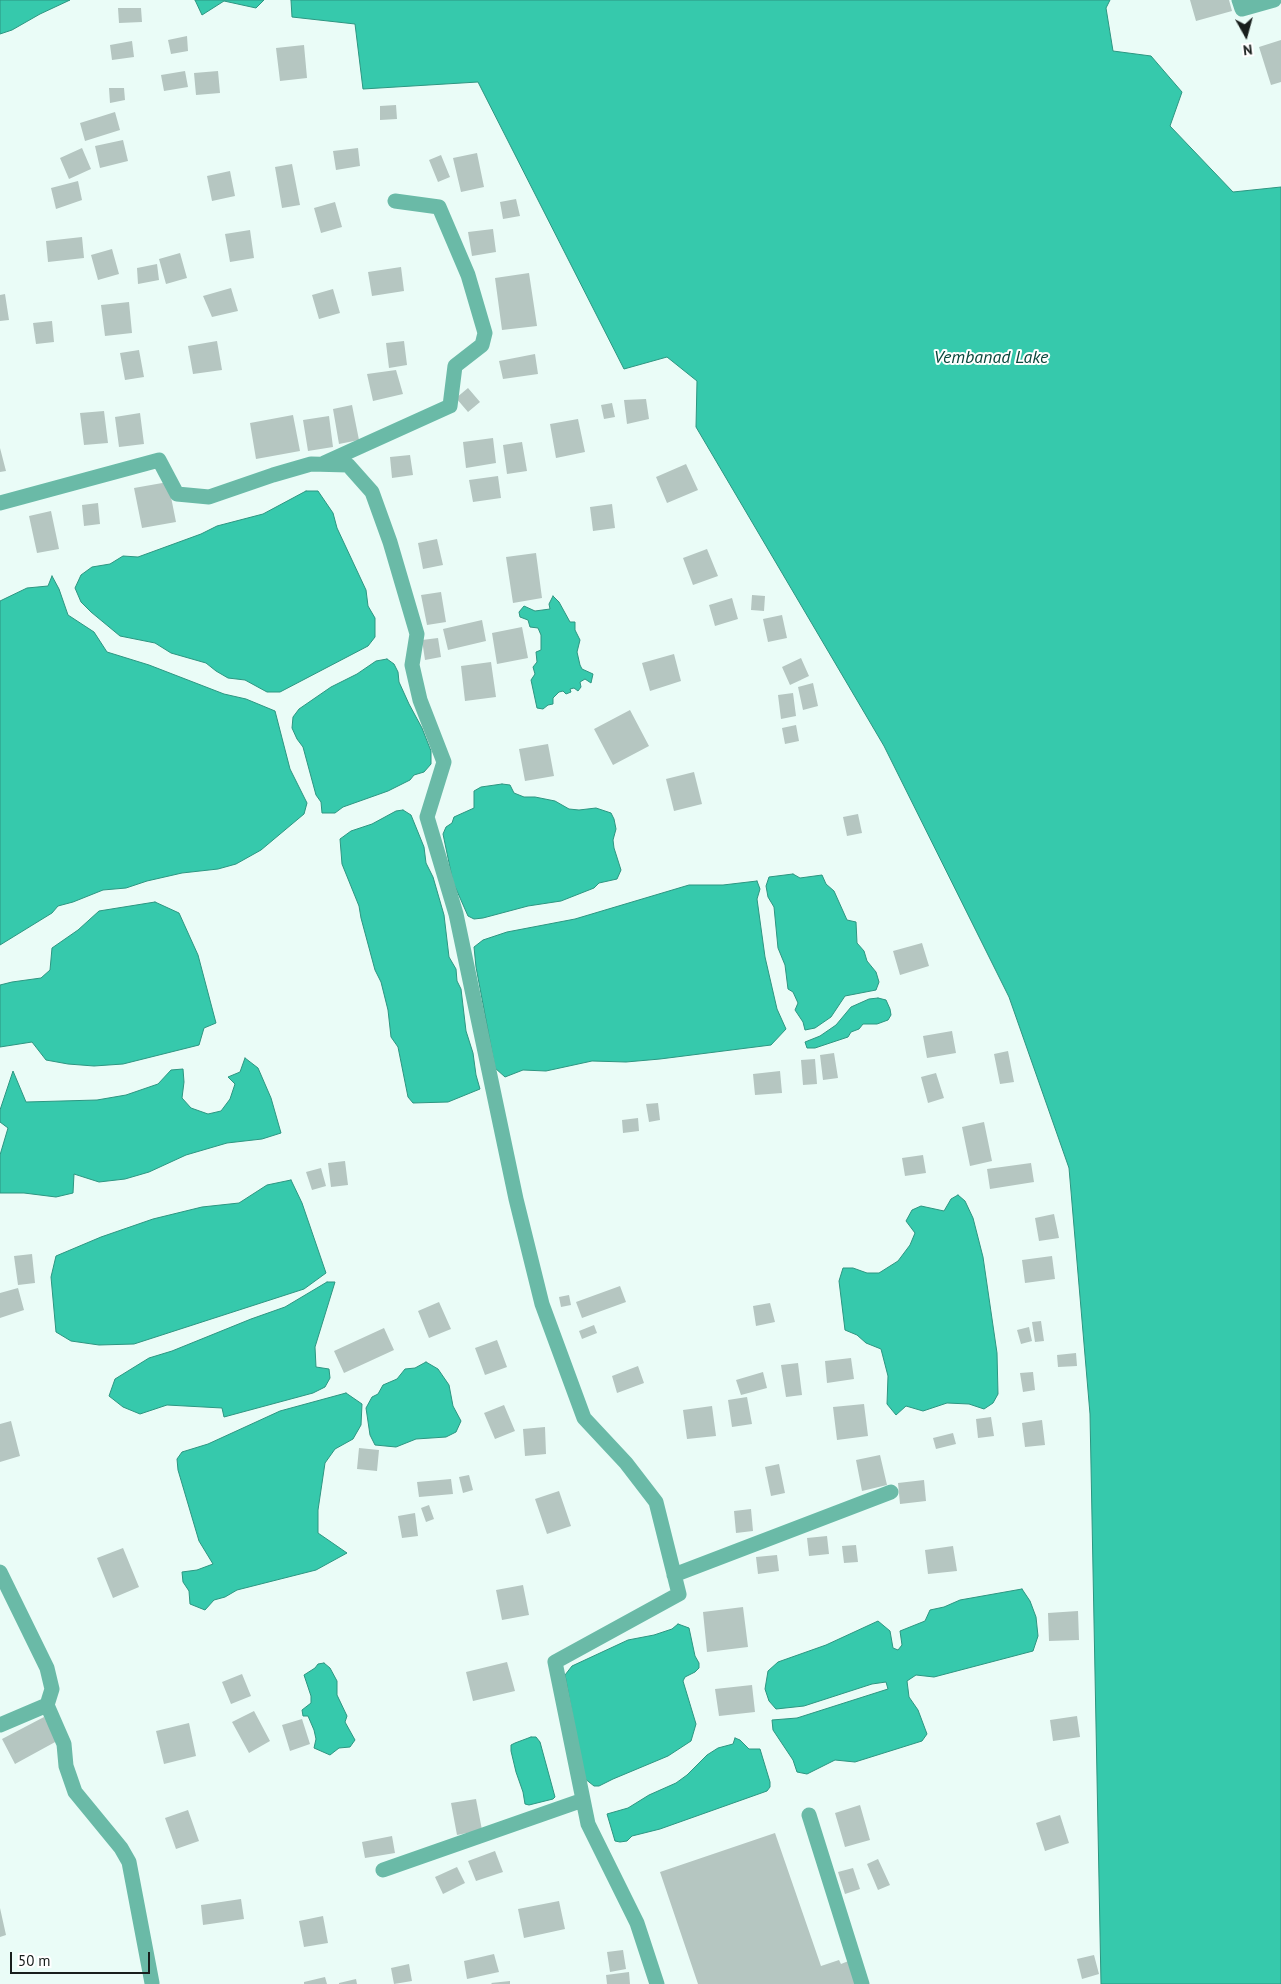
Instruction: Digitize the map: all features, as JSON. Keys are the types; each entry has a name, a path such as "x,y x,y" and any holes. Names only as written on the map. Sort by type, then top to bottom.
{"street":[{"path":"1239,0 1242,9 1274,0"},
{"path":"320,465 450,406 455,366 482,345 485,332 468,276 439,207 396,200"},
{"path":"0,503 159,460 176,494 209,497 272,475 311,464 348,465 372,492 390,542 417,634 412,665 418,691 444,762 427,817 456,914 516,1199 542,1304 584,1418 626,1463 656,1502 679,1594 555,1662 588,1824 637,1923 657,1984"},
{"path":"674,1575 891,1492"},
{"path":"0,1572 5,1592 47,1668 52,1689 47,1705 64,1744 66,1766 75,1792 121,1848 129,1862 152,1983"},
{"path":"0,1725 47,1705"},
{"path":"383,1870 583,1800"},
{"path":"808,1815 862,1984"}],"water":[{"path":"0,0 70,0 12,30 0,34"},
{"path":"195,0 264,0 256,8 224,1 202,15"},
{"name":"Vembanad Lake","path":"291,0 1110,0 1106,8 1113,51 1151,56 1182,92 1170,126 1233,192 1281,187 1281,1984 1101,1984 1090,1414 1069,1168 1009,997 884,746 696,427 697,381 667,357 624,369 478,82 363,89 355,24 292,17"},
{"path":"306,491 318,491 333,513 337,528 366,590 368,606 375,618 375,637 368,646 280,692 267,692 245,680 228,678 206,663 171,653 155,643 120,636 81,602 75,588 81,575 92,567 110,564 123,556 138,557 201,534 217,526 263,514"},
{"path":"52,576 59,589 68,615 94,632 107,652 149,665 224,694 246,699 275,711 290,769 307,803 304,814 261,850 236,864 218,869 182,873 126,888 103,890 58,906 52,913 0,945 0,601 27,588 48,586"},
{"path":"553,596 559,602 570,622 575,622 575,630 580,640 577,652 580,665 582,669 593,674 591,683 585,679 580,682 581,687 578,691 574,688 570,689 571,692 566,694 563,691 559,692 553,698 553,704 543,709 537,708 531,680 535,674 533,667 537,662 536,652 541,650 541,635 538,628 530,627 528,620 520,617 519,612 524,606 535,611 550,609 549,604"},
{"path":"387,659 394,664 398,672 399,682 422,728 431,751 431,764 424,772 414,775 410,780 388,791 343,807 335,813 322,813 321,802 316,795 303,747 292,728 293,717 299,709 331,687 357,674 376,661"},
{"path":"502,784 510,785 514,793 524,797 555,801 569,809 596,808 611,813 616,829 613,840 614,848 621,870 617,879 599,883 594,888 561,901 528,906 483,918 474,919 468,916 453,882 443,834 446,827 452,823 454,817 474,808 474,791 481,787"},
{"path":"403,810 411,815 424,847 426,863 433,877 444,915 449,957 456,969 457,981 461,989 466,1031 473,1053 480,1089 448,1102 413,1103 408,1097 398,1047 391,1037 388,1010 381,982 375,970 359,906 342,864 340,839 351,831 372,824 396,811"},
{"path":"793,874 800,878 822,875 826,884 834,891 847,920 856,922 857,943 876,972 879,982 876,990 845,996 831,1017 815,1028 805,1030 803,1022 795,1010 798,1003 793,992 788,989 785,965 778,948 774,907 768,897 766,886 769,877"},
{"path":"757,881 760,889 757,899 765,957 777,1009 786,1029 771,1045 660,1059 626,1062 592,1061 546,1071 523,1070 505,1077 495,1068 474,947 483,940 507,932 575,919 689,885 723,885"},
{"path":"155,902 179,913 198,955 216,1023 204,1028 199,1045 123,1064 94,1066 46,1060 32,1042 0,1047 0,985 41,978 50,970 52,948 78,930 99,911"},
{"path":"878,998 886,1000 891,1015 888,1020 877,1024 863,1024 859,1029 851,1032 848,1037 815,1048 807,1048 805,1042 820,1036 836,1025 851,1007 869,999"},
{"path":"245,1058 258,1068 271,1098 281,1133 262,1139 227,1143 186,1155 149,1172 125,1179 99,1182 74,1174 73,1193 56,1197 24,1193 0,1193 0,1155 8,1128 0,1122 0,1110 13,1071 26,1102 97,1100 126,1095 158,1084 171,1070 183,1069 182,1098 191,1108 208,1114 221,1111 230,1099 235,1084 228,1077 240,1072"},
{"path":"291,1180 302,1203 326,1273 304,1289 134,1344 99,1345 71,1341 56,1332 51,1277 56,1256 101,1237 153,1219 202,1207 239,1203 267,1185"},
{"path":"958,1195 965,1201 973,1218 983,1257 997,1353 998,1394 993,1403 984,1409 969,1404 947,1403 923,1411 906,1406 896,1415 887,1404 888,1376 881,1349 866,1343 857,1335 845,1330 839,1281 843,1268 853,1268 867,1273 879,1273 898,1261 910,1245 915,1233 906,1221 912,1210 921,1206 944,1211 951,1199"},
{"path":"327,1282 335,1282 315,1347 316,1367 329,1369 330,1378 325,1387 313,1393 224,1417 222,1408 167,1405 140,1414 123,1407 109,1396 115,1379 149,1358 172,1351 285,1307"},
{"path":"426,1362 438,1369 449,1385 453,1406 461,1421 456,1432 446,1437 416,1439 396,1447 375,1445 370,1435 366,1408 372,1397 378,1394 383,1385 397,1379 405,1369 415,1368"},
{"path":"346,1393 362,1404 361,1425 353,1439 335,1449 325,1463 318,1510 318,1533 347,1553 316,1570 237,1590 225,1597 214,1600 205,1610 190,1604 189,1591 183,1582 182,1572 197,1570 213,1564 199,1541 178,1470 177,1459 182,1452 208,1444 280,1411"},
{"path":"1022,1589 1030,1601 1036,1617 1038,1636 1033,1651 934,1677 916,1675 907,1681 909,1697 918,1710 927,1734 922,1741 855,1762 835,1760 807,1774 797,1772 793,1760 773,1730 772,1720 797,1718 888,1689 886,1682 872,1684 804,1706 776,1709 769,1701 765,1689 768,1671 778,1662 826,1645 878,1621 890,1631 893,1648 898,1650 902,1645 900,1631 925,1621 930,1610 944,1607 960,1600"},
{"path":"678,1624 689,1628 695,1656 699,1663 699,1668 685,1677 683,1681 696,1724 691,1741 668,1756 599,1786 594,1786 584,1778 565,1675 572,1666 628,1640 654,1635 672,1629"},
{"path":"324,1663 330,1668 337,1681 337,1695 347,1716 345,1722 355,1740 350,1747 339,1748 330,1755 314,1748 316,1739 314,1730 308,1716 303,1716 302,1710 311,1703 311,1696 304,1675 318,1664"},
{"path":"531,1737 536,1737 540,1742 555,1797 529,1805 525,1804 511,1745"},
{"path":"735,1738 740,1740 749,1749 760,1749 770,1782 770,1787 767,1791 660,1829 632,1836 627,1841 615,1841 607,1814 628,1808 649,1795 676,1783 707,1755 718,1748 733,1744"}],"building":[{"path":"1190,0 1229,0 1232,11 1196,21"},
{"path":"118,8 141,8 142,22 119,23"},
{"path":"187,36 188,51 171,54 168,40"},
{"path":"1281,40 1281,82 1271,85 1259,47"},
{"path":"132,41 134,57 112,60 110,45"},
{"path":"304,45 307,78 280,81 276,48"},
{"path":"185,71 188,87 164,91 161,75"},
{"path":"218,71 220,93 196,95 194,73"},
{"path":"109,88 124,88 125,100 110,103"},
{"path":"396,105 397,119 380,120 380,106"},
{"path":"115,112 120,130 85,141 80,123"},
{"path":"123,140 128,161 100,168 95,146"},
{"path":"82,148 91,169 69,179 60,158"},
{"path":"358,148 360,166 336,170 333,151"},
{"path":"477,153 484,187 461,192 453,158"},
{"path":"441,155 450,177 438,182 429,160"},
{"path":"292,164 300,205 282,208 275,167"},
{"path":"230,171 235,196 212,201 207,176"},
{"path":"78,181 82,200 56,209 51,188"},
{"path":"516,199 520,216 503,219 500,202"},
{"path":"335,202 342,227 321,233 314,208"},
{"path":"493,229 496,252 472,256 468,232"},
{"path":"250,230 254,258 230,262 225,234"},
{"path":"82,237 84,258 48,262 46,241"},
{"path":"112,249 119,274 98,280 91,255"},
{"path":"180,253 187,278 166,284 159,259"},
{"path":"157,264 159,280 138,284 137,268"},
{"path":"401,267 404,291 372,296 368,272"},
{"path":"529,273 537,326 502,330 495,278"},
{"path":"231,288 238,311 212,317 203,296"},
{"path":"333,289 340,313 319,319 312,295"},
{"path":"5,294 9,320 0,321 0,295"},
{"path":"129,302 132,333 105,336 101,305"},
{"path":"52,321 54,342 36,344 33,323"},
{"path":"217,341 222,370 193,374 188,346"},
{"path":"404,341 407,365 389,368 386,343"},
{"path":"139,350 144,377 125,380 120,353"},
{"path":"535,354 538,374 503,379 499,361"},
{"path":"396,370 403,394 373,401 367,374"},
{"path":"468,388 480,402 468,412 456,398"},
{"path":"646,399 649,419 627,424 624,400"},
{"path":"612,403 615,417 604,419 601,405"},
{"path":"352,405 359,440 339,444 333,409"},
{"path":"104,411 108,443 84,445 80,413"},
{"path":"140,413 144,444 119,447 115,417"},
{"path":"293,415 300,451 256,459 250,423"},
{"path":"329,416 333,447 308,451 303,420"},
{"path":"578,419 585,452 556,458 550,424"},
{"path":"493,438 496,463 466,468 463,442"},
{"path":"522,442 527,471 507,474 503,445"},
{"path":"0,448 6,471 0,472"},
{"path":"410,455 413,475 392,478 390,457"},
{"path":"686,464 698,490 667,503 656,477"},
{"path":"498,476 501,498 473,502 469,480"},
{"path":"168,482 176,522 142,528 134,488"},
{"path":"98,503 100,524 84,526 82,505"},
{"path":"612,504 615,528 593,531 590,507"},
{"path":"51,511 59,549 37,553 29,516"},
{"path":"437,539 443,565 423,569 418,543"},
{"path":"707,549 718,576 693,585 683,558"},
{"path":"536,553 542,598 513,603 506,557"},
{"path":"441,592 446,622 427,625 421,595"},
{"path":"752,595 765,596 764,611 751,610"},
{"path":"732,598 738,619 715,626 709,605"},
{"path":"782,615 787,638 768,642 763,619"},
{"path":"482,620 486,641 448,650 443,629"},
{"path":"522,627 528,658 497,664 492,633"},
{"path":"438,638 441,657 425,660 422,640"},
{"path":"674,654 681,681 650,691 642,663"},
{"path":"801,658 809,676 790,685 782,667"},
{"path":"491,662 496,697 465,701 461,666"},
{"path":"813,683 818,706 803,710 798,687"},
{"path":"793,693 796,716 781,719 778,695"},
{"path":"630,710 649,746 613,765 594,729"},
{"path":"796,725 799,741 785,744 782,728"},
{"path":"548,744 554,776 525,781 519,749"},
{"path":"694,772 702,804 674,811 666,779"},
{"path":"858,814 862,833 847,836 843,817"},
{"path":"922,943 929,966 900,975 893,951"},
{"path":"952,1031 956,1053 927,1058 923,1036"},
{"path":"1008,1051 1014,1082 1000,1084 994,1054"},
{"path":"834,1053 838,1078 823,1080 820,1055"},
{"path":"815,1059 817,1084 803,1085 801,1060"},
{"path":"780,1071 782,1093 755,1095 753,1074"},
{"path":"936,1073 944,1098 928,1103 921,1077"},
{"path":"658,1103 660,1120 649,1122 646,1104"},
{"path":"638,1118 639,1131 623,1133 622,1120"},
{"path":"984,1122 992,1161 970,1166 962,1127"},
{"path":"923,1155 926,1173 905,1176 902,1158"},
{"path":"345,1161 348,1185 331,1187 328,1163"},
{"path":"1031,1163 1034,1182 990,1189 987,1169"},
{"path":"321,1168 326,1186 312,1190 306,1172"},
{"path":"1054,1214 1059,1238 1039,1241 1035,1218"},
{"path":"32,1254 35,1283 18,1285 14,1256"},
{"path":"1052,1256 1055,1279 1025,1283 1022,1260"},
{"path":"620,1286 626,1302 582,1318 576,1302"},
{"path":"18,1288 24,1310 0,1318 0,1293"},
{"path":"569,1295 571,1305 561,1307 559,1297"},
{"path":"439,1302 451,1329 429,1338 418,1311"},
{"path":"770,1303 775,1322 756,1326 753,1306"},
{"path":"1041,1321 1044,1341 1035,1342 1032,1322"},
{"path":"594,1325 597,1333 582,1339 579,1331"},
{"path":"1029,1327 1032,1341 1021,1344 1017,1330"},
{"path":"384,1328 394,1350 344,1373 334,1351"},
{"path":"497,1340 507,1367 485,1375 475,1348"},
{"path":"1076,1353 1077,1366 1058,1367 1057,1355"},
{"path":"851,1358 854,1379 827,1383 825,1361"},
{"path":"798,1363 802,1395 786,1397 781,1365"},
{"path":"638,1366 644,1383 617,1393 612,1376"},
{"path":"763,1372 767,1388 741,1395 736,1380"},
{"path":"1033,1372 1035,1390 1023,1392 1020,1373"},
{"path":"747,1397 752,1424 732,1427 728,1400"},
{"path":"864,1404 868,1436 837,1440 833,1407"},
{"path":"504,1405 515,1431 495,1439 484,1413"},
{"path":"712,1406 716,1436 687,1439 683,1410"},
{"path":"991,1417 994,1436 978,1438 976,1419"},
{"path":"1042,1420 1045,1445 1025,1447 1022,1423"},
{"path":"11,1421 20,1456 0,1462 0,1424"},
{"path":"545,1427 546,1454 525,1456 523,1429"},
{"path":"953,1433 956,1444 936,1449 933,1438"},
{"path":"359,1448 379,1450 377,1471 357,1469"},
{"path":"880,1455 887,1485 862,1491 856,1460"},
{"path":"779,1464 785,1493 771,1496 765,1467"},
{"path":"469,1475 473,1490 463,1493 459,1477"},
{"path":"451,1479 453,1494 419,1497 417,1482"},
{"path":"924,1480 926,1501 900,1504 898,1483"},
{"path":"559,1491 571,1526 547,1534 535,1499"},
{"path":"429,1505 434,1519 426,1522 421,1508"},
{"path":"751,1509 753,1531 736,1533 734,1511"},
{"path":"415,1513 418,1536 402,1538 398,1516"},
{"path":"827,1536 829,1554 809,1556 807,1538"},
{"path":"856,1545 858,1562 844,1563 842,1546"},
{"path":"953,1546 957,1571 928,1574 925,1550"},
{"path":"123,1548 139,1587 113,1598 97,1558"},
{"path":"777,1555 779,1571 758,1574 756,1557"},
{"path":"523,1585 529,1615 502,1620 496,1590"},
{"path":"743,1607 748,1647 707,1652 703,1612"},
{"path":"1078,1611 1079,1640 1049,1641 1048,1613"},
{"path":"507,1662 515,1691 473,1701 466,1672"},
{"path":"242,1674 251,1696 231,1704 222,1682"},
{"path":"752,1685 755,1712 719,1716 715,1689"},
{"path":"254,1711 270,1741 249,1753 232,1722"},
{"path":"1077,1716 1080,1737 1053,1741 1050,1720"},
{"path":"44,1717 57,1741 15,1764 2,1739"},
{"path":"302,1719 310,1744 290,1751 282,1725"},
{"path":"189,1723 196,1756 164,1764 156,1731"},
{"path":"476,1799 482,1830 457,1835 451,1803"},
{"path":"860,1805 870,1840 845,1847 835,1813"},
{"path":"188,1810 199,1841 176,1849 165,1818"},
{"path":"1060,1815 1069,1843 1045,1851 1036,1823"},
{"path":"775,1833 821,1966 839,1960 841,1964 851,1960 859,1984 698,1984 660,1872"},
{"path":"392,1836 395,1853 365,1858 362,1842"},
{"path":"495,1851 503,1872 476,1881 468,1861"},
{"path":"878,1859 890,1885 878,1890 867,1864"},
{"path":"457,1867 465,1883 443,1894 435,1877"},
{"path":"853,1868 860,1889 845,1894 838,1872"},
{"path":"241,1899 244,1919 203,1925 201,1905"},
{"path":"559,1901 565,1929 524,1938 518,1909"},
{"path":"0,1908 6,1935 0,1937"},
{"path":"323,1916 328,1943 304,1947 299,1921"},
{"path":"623,1950 626,1969 610,1972 607,1952"},
{"path":"494,1954 499,1972 467,1979 464,1961"},
{"path":"1094,1955 1099,1974 1082,1979 1077,1959"},
{"path":"409,1964 412,1981 394,1984 391,1968"},
{"path":"629,1972 630,1984 607,1984 606,1975"},
{"path":"325,1977 327,1984 304,1984 304,1982"},
{"path":"356,1979 357,1984 339,1984 339,1983"},
{"path":"510,1981 510,1984 491,1983"}]}
